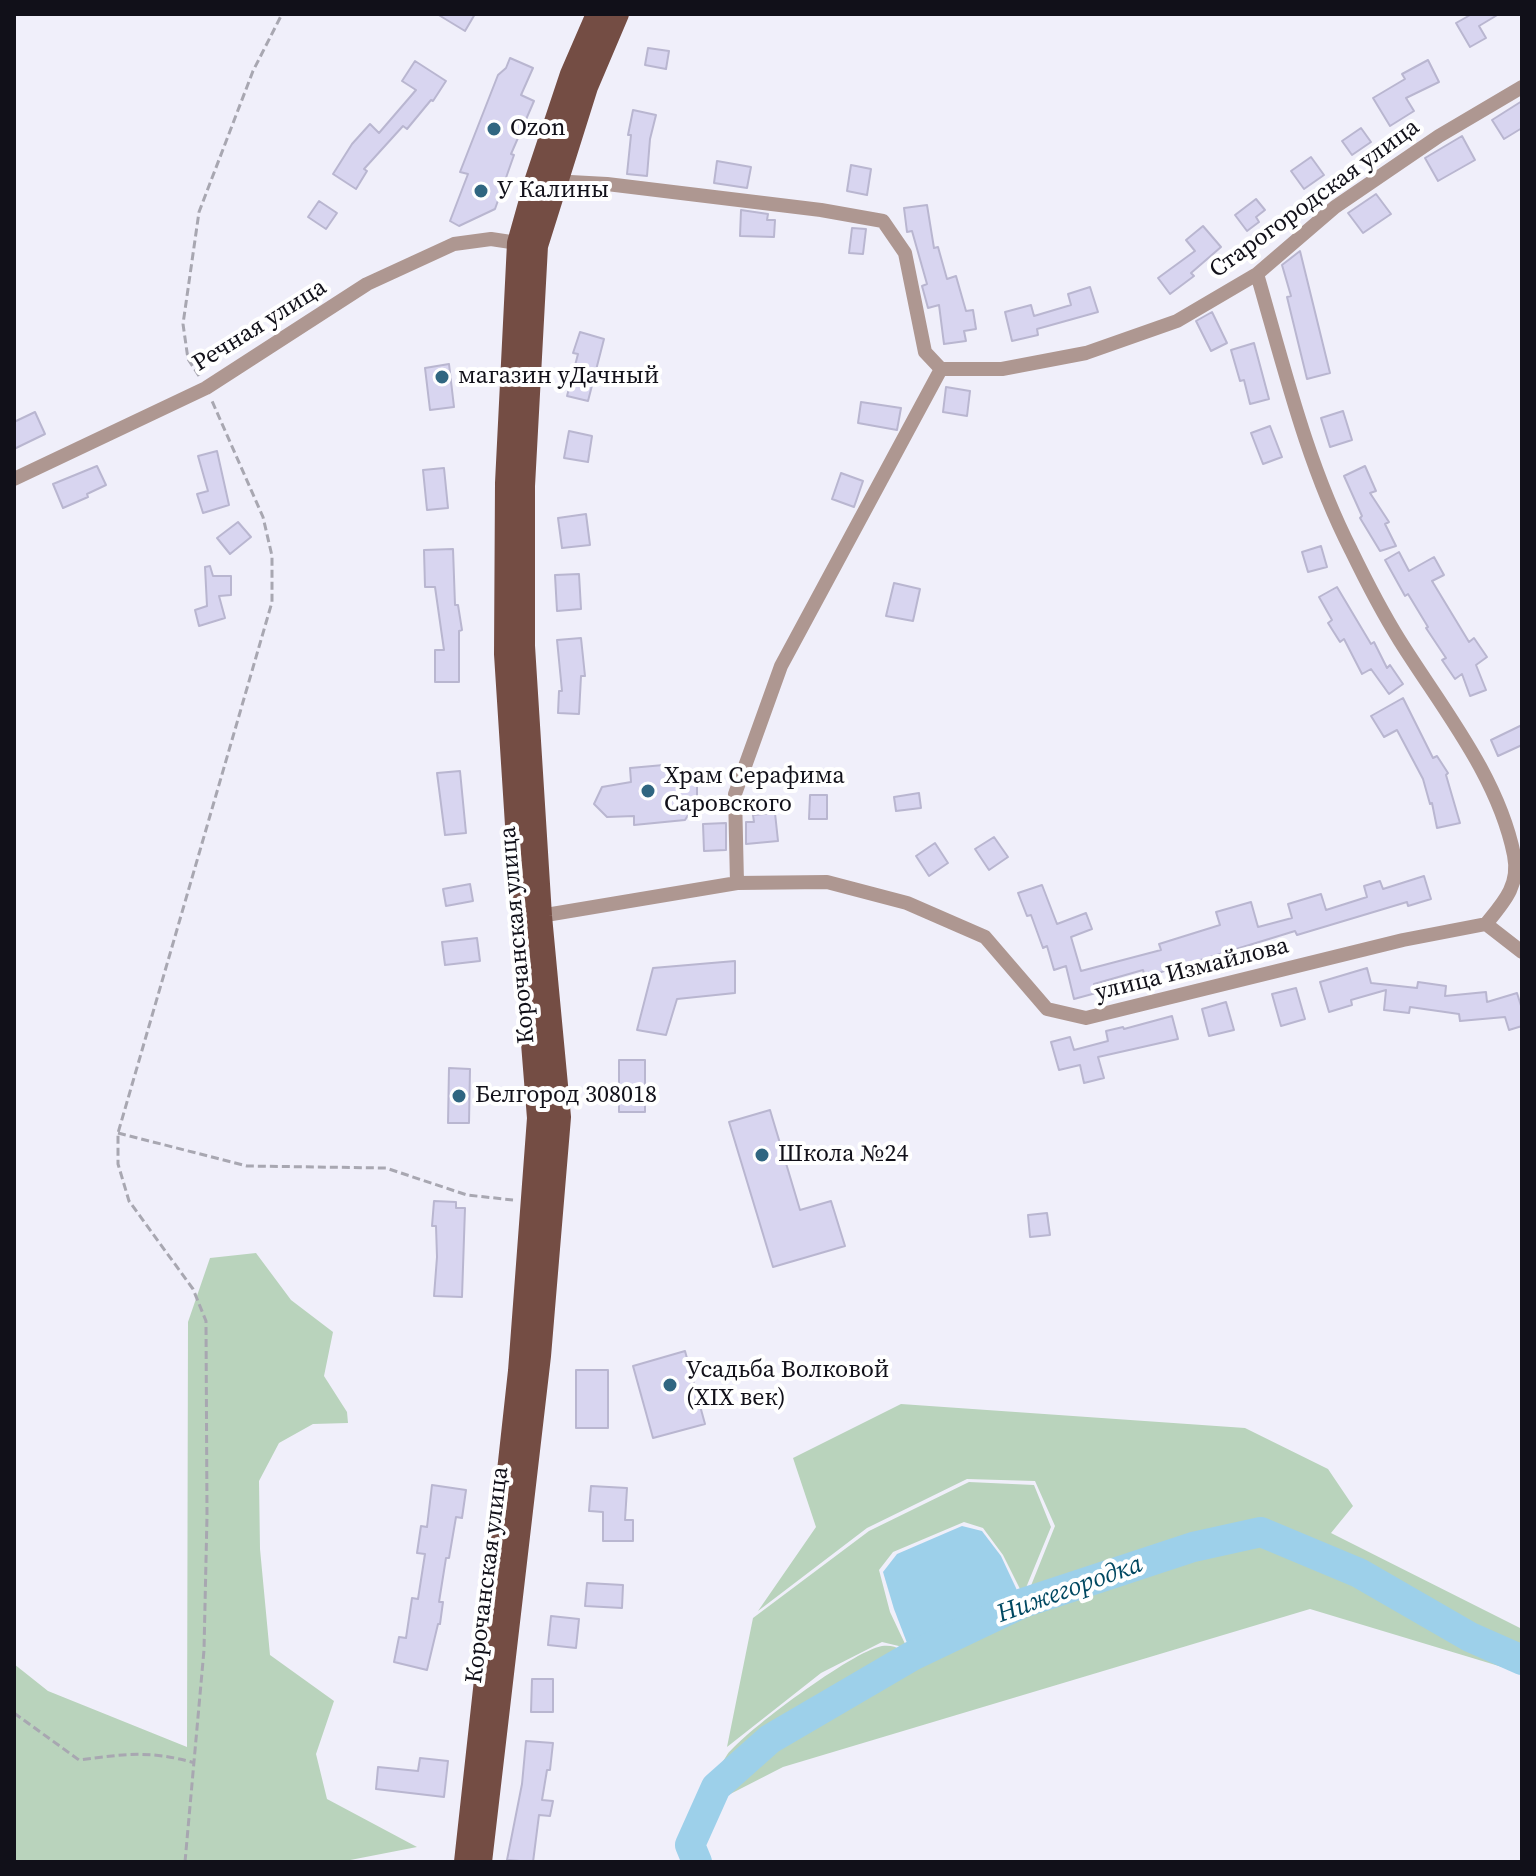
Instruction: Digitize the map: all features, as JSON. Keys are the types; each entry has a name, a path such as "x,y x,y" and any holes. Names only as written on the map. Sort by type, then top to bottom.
{"main road":[{"name":"Корочанская улица","path":"465,1862 518,1387 538,1118 524,646 528,244 571,74 597,14"},
{"name":"Корочанская улица","path":"545,180 618,14"},
{"name":"Корочанская улица","path":"481,1862 541,1341 560,1117 531,917"}],"street":[{"name":"Старогородская улица","path":"941,369 1002,369 1086,353 1177,321 1257,274 1335,207 1439,136 1522,87"},
{"path":"545,180 607,184 821,210 883,221 905,253 925,352 941,369 781,666 735,794 737,883"},
{"name":"Речная улица","path":"14,479 206,388 381,278 454,244 491,239 528,244"},
{"path":"1257,274 1314,465 1349,547 1398,638 1484,776 1507,826 1515,860 1512,892 1486,924 1522,952"},
{"name":"улица Измайлова","path":"531,917 737,883 827,882 907,903 985,937 1047,1009 1086,1018 1403,940 1486,924"}],"path":[{"path":"185,1862 204,1650 206,1321 193,1289 129,1201 118,1164 118,1133 272,602 272,556 263,517 206,388 188,359 183,324 199,212 253,71 282,14"},
{"path":"118,1133 247,1166 386,1168 467,1195 521,1201"},
{"path":"14,1713 79,1760 135,1752 195,1763"}],"green space":[{"path":"256,1253 291,1300 333,1332 324,1376 347,1412 348,1423 313,1424 279,1443 259,1481 260,1549 270,1655 334,1701 316,1754 327,1799 417,1847 340,1862 14,1862 14,1664 48,1691 187,1747 188,1322 210,1258"},
{"path":"901,1404 1245,1428 1328,1469 1353,1506 1331,1533 1522,1629 1522,1656 1473,1634 1362,1570 1262,1529 1191,1543 1026,1598 1055,1526 1035,1481 967,1479 867,1528 758,1611 816,1527 793,1458"},
{"path":"969,1482 1034,1485 1051,1527 1023,1595 1003,1555 983,1528 964,1522 893,1552 879,1570 890,1612 907,1648 882,1642 821,1673 727,1747 753,1618 869,1531"},
{"path":"1261,1536 1359,1578 1463,1638 1522,1664 1522,1673 1310,1609 783,1767 699,1810 723,1761 738,1744 800,1693 868,1651 892,1646 914,1660 1023,1609 1200,1550"}],"water":[{"path":"962,1526 982,1531 1001,1556 1023,1603 912,1656 883,1572 897,1554"}],"building":[{"path":"437,14 475,14 465,31"},
{"path":"1472,14 1499,14 1479,26 1486,38 1470,47 1456,23"},
{"path":"648,48 669,51 666,69 645,65"},
{"path":"510,58 533,68 521,95 534,101 511,154 514,155 495,209 459,226 450,221 468,174 460,172 498,75 506,68"},
{"path":"1428,60 1439,82 1406,98 1414,111 1390,126 1373,98 1405,79 1402,74"},
{"path":"415,61 446,81 433,101 407,129 403,126 364,169 367,171 356,189 333,174 352,144 370,124 379,133 416,90 402,81"},
{"path":"1522,101 1522,128 1504,139 1492,120"},
{"path":"633,110 656,115 650,139 647,176 627,174 631,135 628,135"},
{"path":"1361,128 1371,142 1352,155 1342,141"},
{"path":"1462,136 1475,160 1438,181 1425,158"},
{"path":"1311,157 1324,175 1304,189 1291,171"},
{"path":"717,161 751,167 747,188 714,183"},
{"path":"851,165 871,169 867,195 847,191"},
{"path":"1376,194 1391,214 1363,233 1348,213"},
{"path":"1256,199 1265,210 1256,217 1259,222 1247,231 1235,215"},
{"path":"319,201 337,213 326,229 308,217"},
{"path":"927,205 934,248 938,247 947,279 956,276 966,311 973,310 976,329 964,331 966,341 944,344 939,305 928,308 922,286 927,284 912,231 907,232 904,208"},
{"path":"741,210 768,214 767,220 775,220 774,237 740,236"},
{"path":"1203,226 1221,247 1191,273 1194,276 1170,294 1158,278 1195,251 1186,240"},
{"path":"852,228 866,229 863,254 849,253"},
{"path":"1300,251 1330,373 1307,379 1282,265"},
{"path":"1090,287 1098,312 1037,329 1038,335 1012,341 1005,312 1031,305 1034,316 1071,305 1068,294"},
{"path":"1212,312 1227,343 1211,351 1196,321"},
{"path":"580,332 604,339 588,401 567,396 578,354 573,353"},
{"path":"1254,343 1269,399 1250,404 1231,350"},
{"path":"449,364 454,407 430,410 425,368"},
{"path":"946,387 970,391 967,416 943,412"},
{"path":"861,402 901,408 897,430 858,423"},
{"path":"1343,411 1352,440 1330,447 1321,418"},
{"path":"35,412 45,434 14,449 14,422"},
{"path":"1270,426 1282,457 1263,464 1251,433"},
{"path":"569,431 592,436 588,462 564,458"},
{"path":"217,451 229,505 203,513 197,494 208,491 198,456"},
{"path":"97,466 106,485 63,508 53,484"},
{"path":"1365,466 1376,491 1370,493 1389,522 1385,524 1396,546 1380,551 1360,518 1362,516 1344,476"},
{"path":"444,468 448,508 427,510 423,470"},
{"path":"841,473 863,481 854,507 832,499"},
{"path":"586,514 590,545 562,548 558,518"},
{"path":"238,522 251,537 230,554 217,538"},
{"path":"1321,546 1327,567 1308,572 1302,552"},
{"path":"453,549 455,605 458,605 462,630 459,631 459,682 435,682 435,650 444,650 435,587 425,587 424,550"},
{"path":"1399,552 1409,571 1434,557 1444,575 1432,581 1469,642 1474,638 1487,657 1476,665 1486,690 1470,696 1462,674 1455,679 1442,660 1446,658 1385,560"},
{"path":"210,566 213,576 231,576 231,595 219,596 225,618 199,626 195,610 207,606 205,567"},
{"path":"579,574 581,609 557,611 555,575"},
{"path":"894,583 920,589 913,621 886,616"},
{"path":"1337,587 1371,644 1374,642 1387,668 1390,665 1403,684 1389,694 1371,669 1362,674 1344,639 1340,642 1328,623 1332,620 1319,597"},
{"path":"581,638 585,676 581,676 579,714 558,713 559,691 562,691 557,640"},
{"path":"1403,698 1433,758 1437,756 1448,773 1446,775 1460,823 1437,828 1423,779 1397,730 1384,737 1371,716"},
{"path":"1522,725 1522,745 1498,756 1491,740"},
{"name":"Храм Серафима Саровского","path":"675,764 677,773 688,775 697,784 697,801 685,820 634,825 634,816 607,817 594,804 602,787 631,782 630,768"},
{"path":"460,771 466,833 445,835 437,773"},
{"path":"919,793 921,808 896,811 894,797"},
{"path":"810,795 827,795 827,819 809,819"},
{"path":"775,813 778,841 746,844 746,822 754,822 753,815"},
{"path":"726,823 726,850 704,851 703,824"},
{"path":"994,837 1008,857 989,870 975,849"},
{"path":"935,843 948,863 929,876 916,856"},
{"path":"1424,876 1431,899 1408,906 1407,902 1297,935 1295,931 1145,977 1143,970 1094,984 1096,993 1074,999 1066,966 1054,970 1047,946 1043,948 1031,915 1027,916 1018,893 1042,885 1057,924 1086,913 1092,929 1071,937 1081,971 1161,950 1159,944 1220,925 1216,912 1251,902 1258,927 1292,918 1288,904 1321,894 1326,910 1367,897 1364,886 1380,881 1383,889"},
{"path":"470,884 473,901 446,906 443,889"},
{"path":"477,938 480,961 445,965 442,942"},
{"path":"735,961 735,993 677,999 666,1035 637,1030 653,968"},
{"path":"1367,968 1371,983 1417,988 1418,982 1446,986 1445,996 1486,992 1487,1002 1517,993 1522,1009 1522,1026 1509,1030 1505,1017 1460,1021 1459,1014 1410,1007 1409,1013 1384,1010 1386,990 1351,1000 1352,1005 1329,1012 1320,982"},
{"path":"1296,988 1305,1019 1281,1026 1272,994"},
{"path":"1226,1002 1234,1030 1209,1036 1202,1009"},
{"path":"1172,1016 1178,1039 1098,1057 1104,1078 1084,1083 1080,1065 1059,1070 1051,1042 1070,1037 1074,1050 1108,1041 1106,1031"},
{"path":"619,1060 645,1060 645,1112 619,1112"},
{"name":"Белгород 308018","path":"449,1068 470,1069 469,1123 448,1123"},
{"path":"770,1110 800,1210 831,1201 845,1246 773,1267 729,1122"},
{"path":"434,1201 456,1202 456,1208 465,1208 462,1297 434,1296 437,1257 436,1226 432,1226"},
{"path":"1047,1213 1050,1235 1030,1237 1028,1215"},
{"path":"685,1351 705,1424 653,1438 633,1366"},
{"path":"576,1370 608,1370 608,1428 576,1428"},
{"path":"432,1485 466,1490 462,1518 456,1517 449,1558 446,1558 439,1602 443,1602 440,1624 427,1670 394,1662 399,1637 406,1638 412,1598 418,1599 425,1554 417,1553 421,1526 427,1527"},
{"path":"591,1486 627,1488 625,1520 633,1520 633,1541 603,1541 603,1512 589,1511"},
{"path":"587,1583 623,1585 622,1608 585,1606"},
{"path":"551,1616 579,1619 576,1648 548,1645"},
{"path":"532,1679 553,1679 553,1712 531,1712"},
{"path":"526,1741 553,1743 542,1800 553,1801 550,1816 539,1815 533,1862 507,1860 522,1784"},
{"path":"420,1758 448,1761 444,1797 376,1789 378,1767 418,1771"}],"waterway":[{"name":"Нижегородка","path":"697,1862 690,1845 716,1787 770,1739 912,1656 1023,1603 1193,1547 1261,1532 1359,1573 1470,1637 1522,1660"}],"place":[{"name":"Ozon","path":"494,129"},
{"name":"У Калины","path":"481,191"},
{"name":"магазин уДачный","path":"442,377"},
{"name":"Храм Серафима Саровского","path":"648,791"},
{"name":"Белгород 308018","path":"459,1096"},
{"name":"Школа №24","path":"762,1155"},
{"name":"Усадьба Волковой (XIX век)","path":"670,1385"}]}
